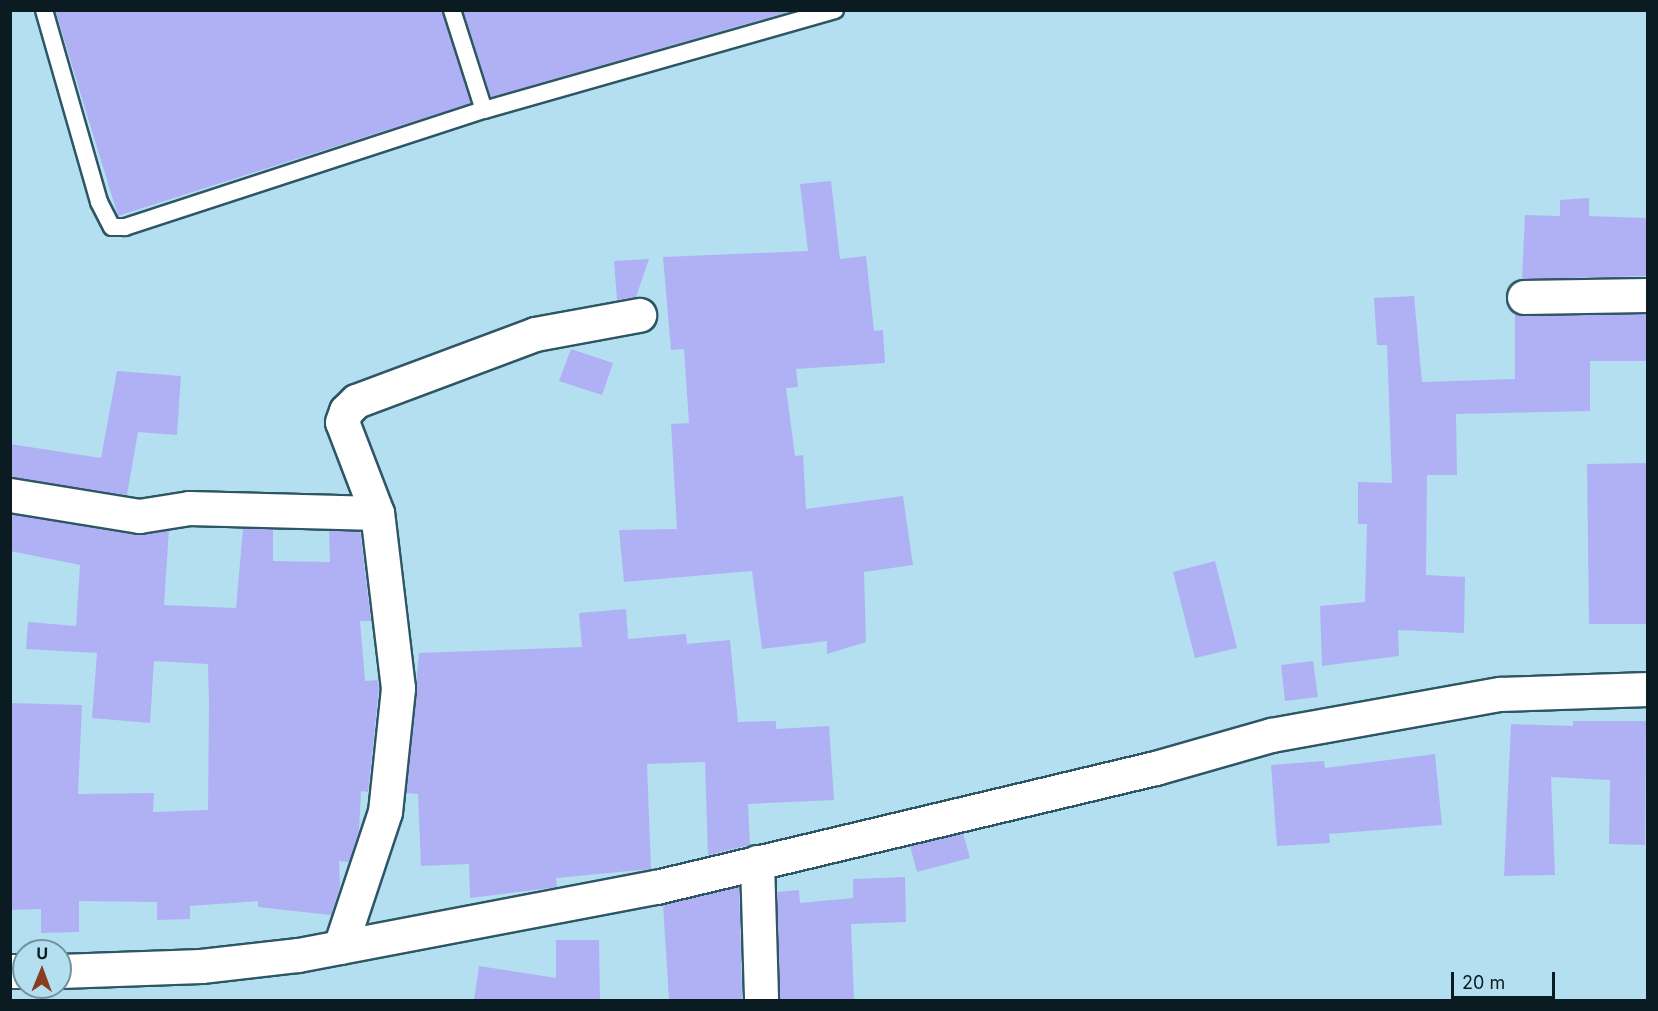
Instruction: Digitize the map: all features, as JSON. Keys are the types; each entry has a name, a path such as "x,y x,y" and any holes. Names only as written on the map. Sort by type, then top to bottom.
{"street":[{"path":"1524,297 1647,296"},
{"path":"340,947 385,812 394,762 398,688 377,513 342,422 356,401 535,334 639,315"},
{"path":"10,495 139,516 189,508 377,513"},
{"path":"72,970 201,966 340,947 757,862 1155,768 1271,735 1500,694 1647,689"},
{"path":"757,862 761,1000"}],"lane":[{"path":"44,10 99,202 112,227 124,227 484,110 835,10"},
{"path":"452,10 484,110"}],"building":[{"path":"55,10 442,10 471,103 118,216"},
{"path":"463,10 795,10 491,97"},
{"path":"831,181 840,259 866,256 874,331 883,330 885,363 796,369 798,387 786,388 795,456 803,455 806,509 903,496 913,565 864,572 866,642 827,654 827,641 762,649 752,571 624,582 619,530 677,529 671,424 689,423 684,349 671,350 663,257 808,251 800,184"},
{"path":"1589,198 1589,216 1647,218 1647,276 1522,279 1525,215 1560,216 1560,200"},
{"path":"649,259 636,297 617,300 614,261"},
{"path":"1414,296 1422,382 1515,379 1515,313 1647,314 1647,361 1590,361 1590,411 1456,414 1457,475 1427,475 1426,575 1465,577 1464,633 1398,630 1399,656 1322,666 1320,606 1365,602 1367,524 1358,524 1358,482 1392,483 1387,345 1377,345 1374,298"},
{"path":"571,349 613,363 602,395 559,381"},
{"path":"117,371 181,376 177,435 138,432 127,495 10,477 10,444 101,458"},
{"path":"1647,463 1647,624 1589,624 1587,464"},
{"path":"12,514 136,535 169,530 164,605 236,608 243,529 273,529 273,561 330,562 329,530 360,531 371,621 360,621 365,681 378,680 379,688 368,792 361,791 359,830 349,862 339,861 340,887 331,915 258,907 258,901 190,906 190,919 157,920 157,902 79,901 79,932 41,933 41,909 11,910 10,703 82,705 78,794 154,793 153,812 208,810 209,704 208,664 154,661 150,723 92,718 97,653 26,649 28,622 76,626 80,565 10,551"},
{"path":"1215,561 1237,648 1195,658 1173,572"},
{"path":"626,609 628,639 686,634 687,644 730,640 738,722 776,721 776,729 829,726 834,800 748,804 750,845 708,855 705,762 647,764 651,869 556,878 557,887 470,898 469,864 421,866 418,794 406,793 419,653 582,647 579,613"},
{"path":"1313,661 1318,697 1285,701 1281,665"},
{"path":"1573,721 1646,721 1645,845 1609,844 1610,780 1551,777 1555,875 1504,876 1511,724 1573,726"},
{"path":"1435,754 1442,825 1329,834 1330,843 1277,846 1271,765 1324,761 1325,768"},
{"path":"963,833 970,858 917,872 910,846"},
{"path":"905,877 906,922 851,924 854,1000 780,1000 777,892 799,890 800,903 853,898 853,879"},
{"path":"739,886 742,1000 669,1000 663,905"},
{"path":"556,940 599,940 600,1000 474,1000 479,966 556,978"}]}
